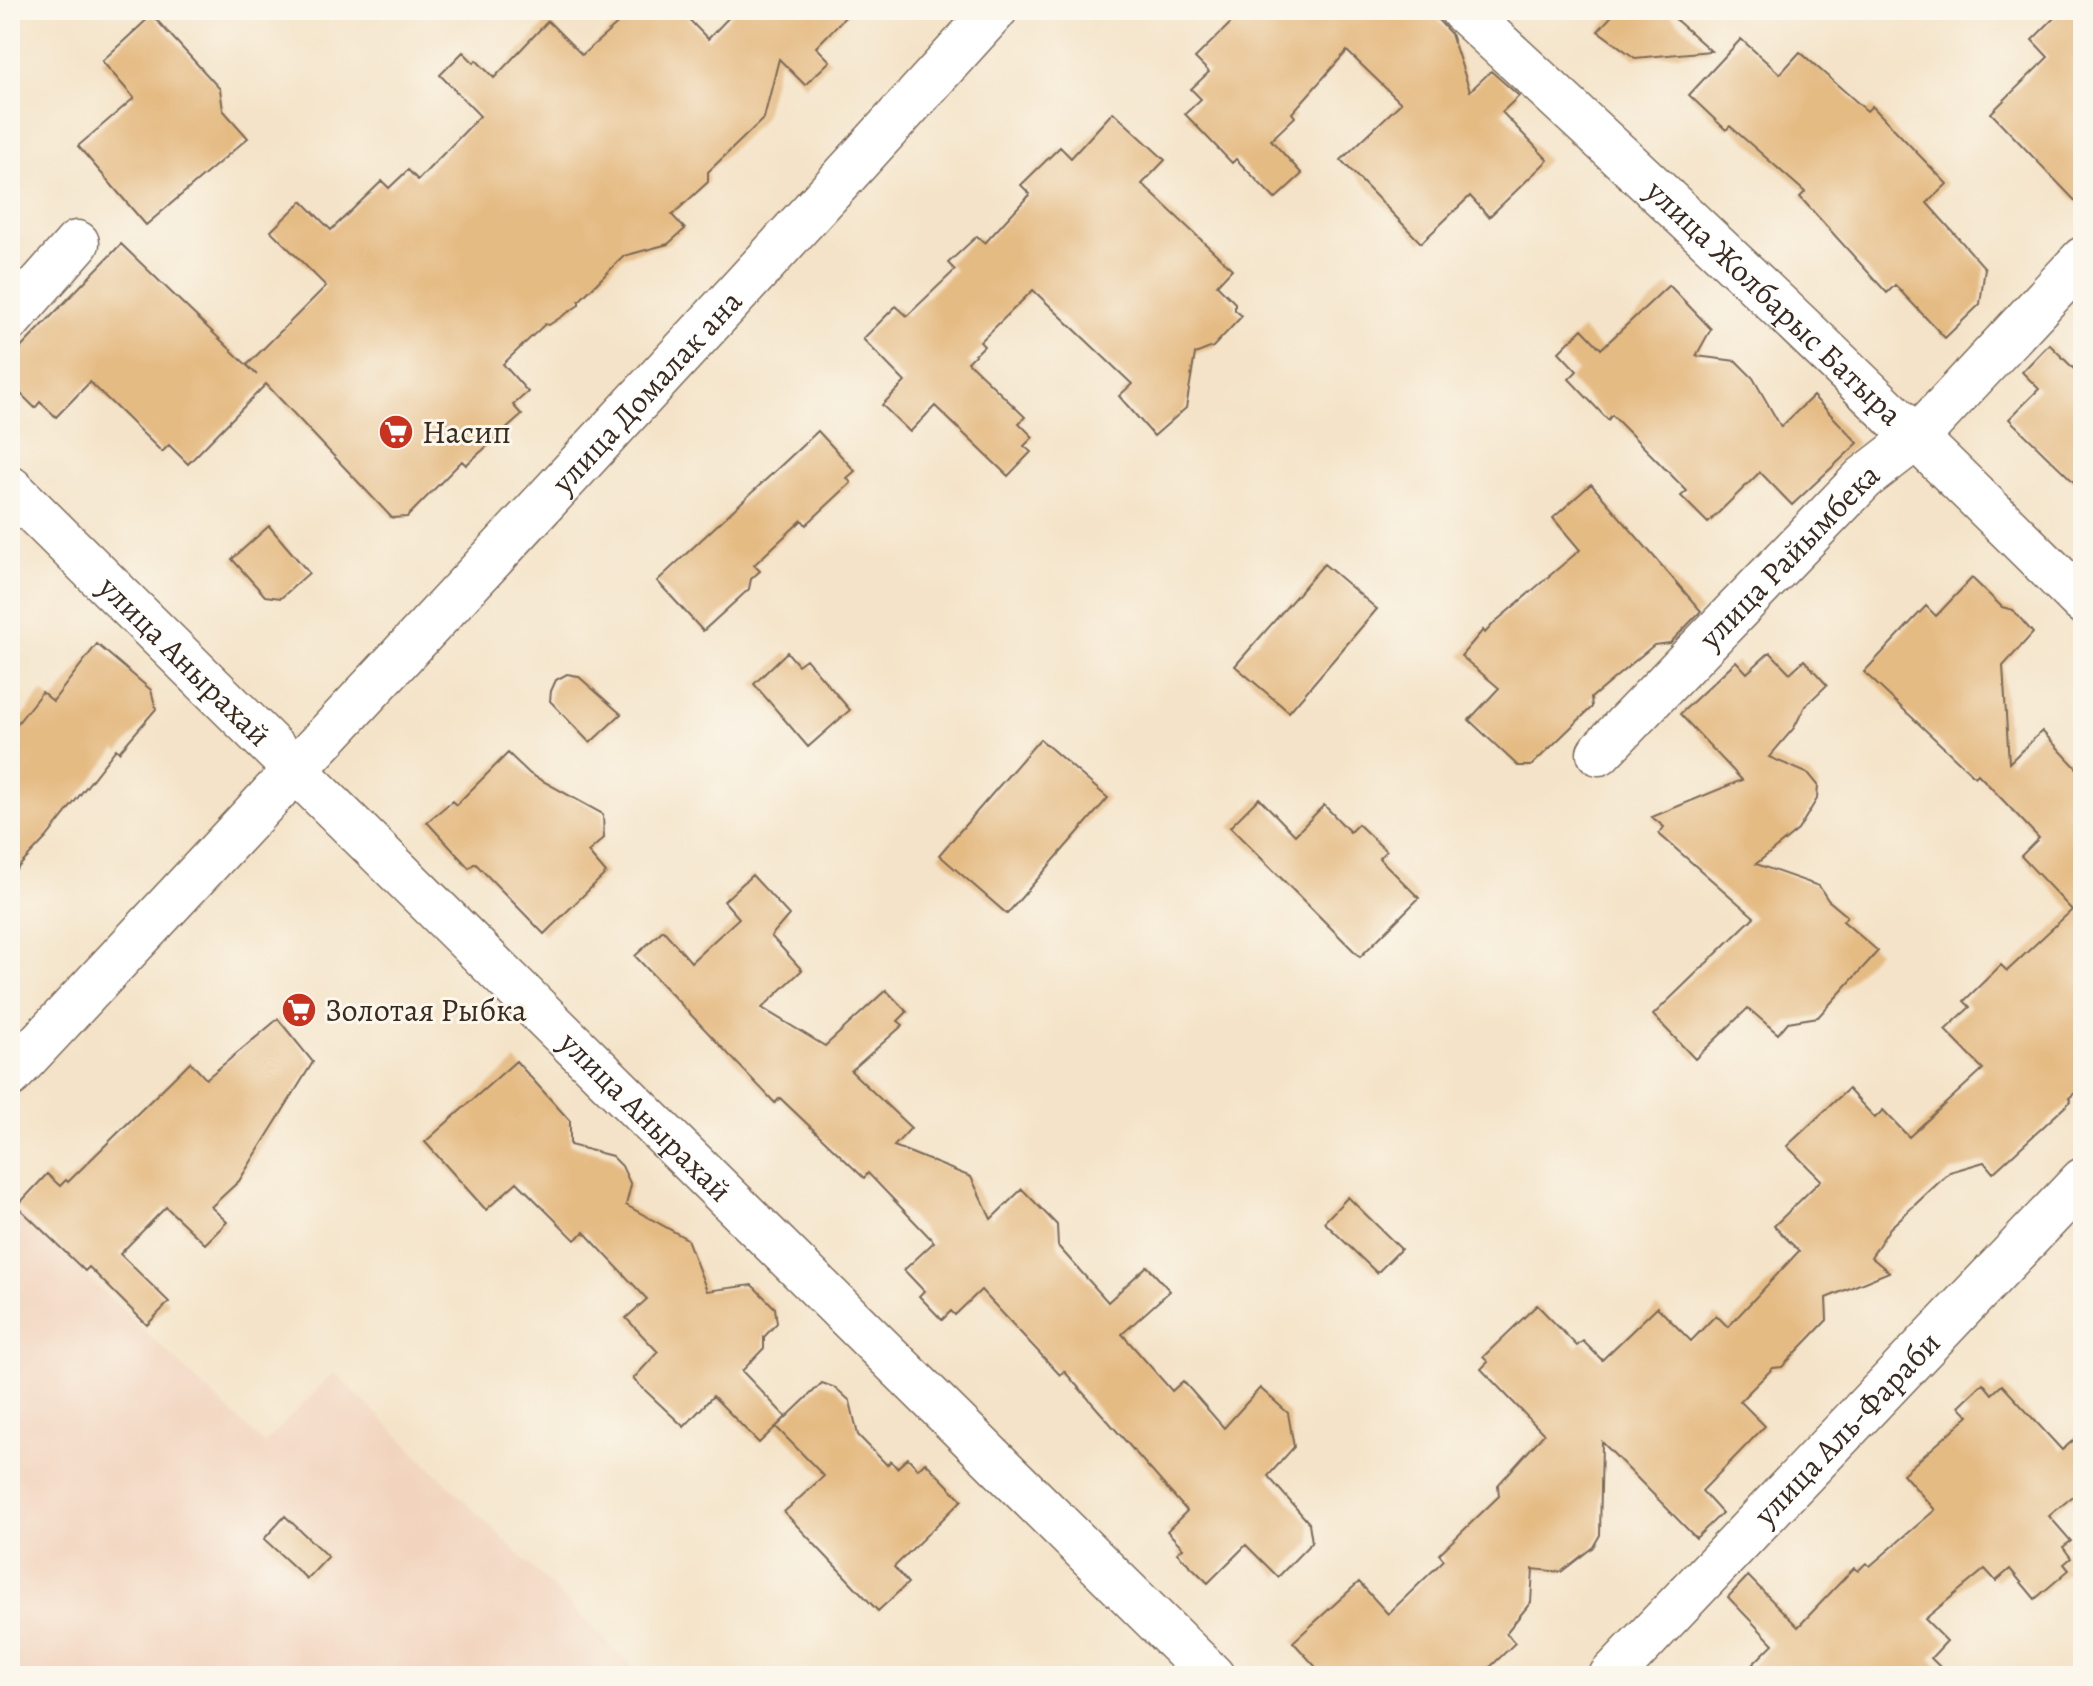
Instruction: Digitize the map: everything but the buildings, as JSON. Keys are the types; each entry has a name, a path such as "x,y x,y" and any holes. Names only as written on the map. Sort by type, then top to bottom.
{"street":[{"name":"улица Домалак ана","path":"10,1075 775,254 995,10"},
{"name":"улица Жолбарыс Батыра","path":"1462,10 1733,260 2083,602"},
{"path":"10,319 77,243"},
{"name":"улица Райымбека","path":"1599,753 1864,478 1917,437 2083,259"},
{"name":"улица Анырахай","path":"10,488 1212,1676"},
{"name":"улица Аль-Фараби","path":"1611,1676 2083,1180"}],"shaded area":[{"path":"13,1206 264,1444 334,1372 642,1676 10,1676 10,1209"}],"place":[{"name":"Насип","path":"396,432"},
{"name":"Золотая Рыбка","path":"299,1010"}]}
